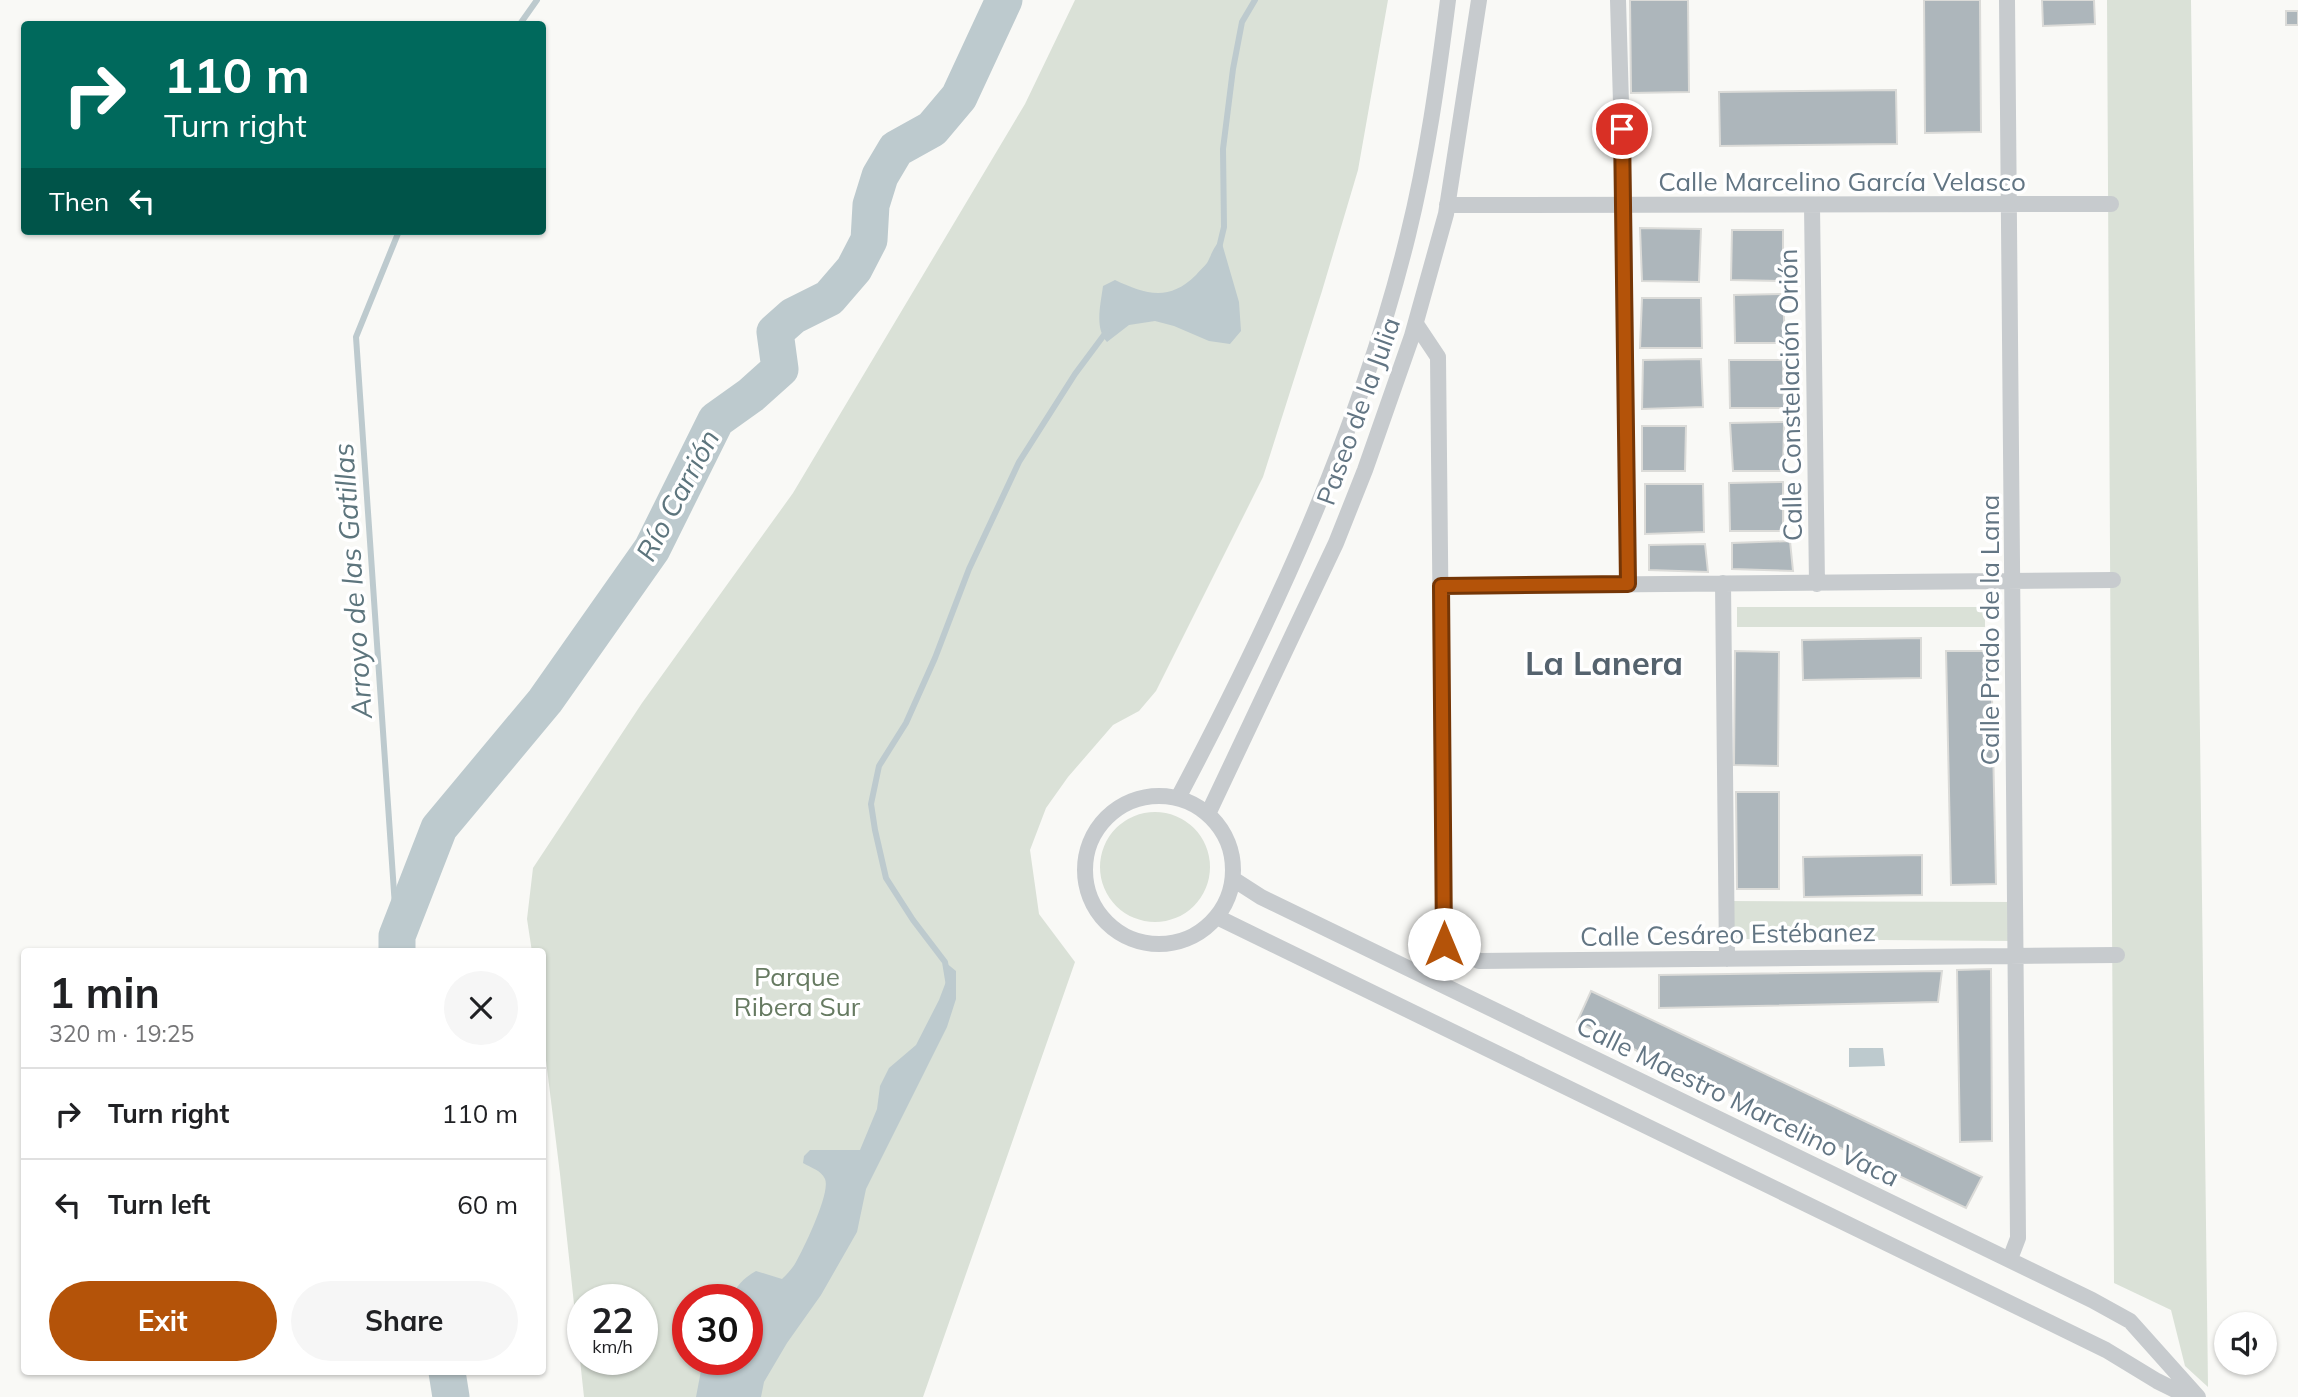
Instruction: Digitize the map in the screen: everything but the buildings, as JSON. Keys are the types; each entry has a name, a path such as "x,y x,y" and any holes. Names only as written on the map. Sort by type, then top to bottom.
{"street":[{"name":"Paseo de la Julia","path":"1178,798 1259,638 1324,487 1362,390 1386,316 1417,197 1428,146 1448,0"},
{"name":"Paseo de la Julia","path":"1208,814 1336,543 1365,470 1416,324 1440,241 1447,205 1479,0"},
{"path":"1618,0 1624,206 1628,584"},
{"name":"Calle Prado de la Lana","path":"2007,0 2018,1238 2010,1259"},
{"name":"Calle Marcelino García Velasco","path":"1447,205 2111,204"},
{"name":"Calle Constelación Orión","path":"1812,206 1817,584"},
{"path":"1416,324 1438,357 1441,586 2113,580"},
{"path":"1723,583 1727,959"},
{"name":"Calle Cesáreo Estébanez","path":"1441,586 1444,944 1479,961 2117,955"},
{"path":"1141,798 1178,798 1208,814 1229,844 1233,862 1233,879 1227,901 1217,917 1190,938 1169,944 1148,943 1128,937 1111,926 1096,909 1087,885 1086,860 1094,835 1117,809 1141,798"},
{"name":"Calle Maestro Marcelino Vaca","path":"1233,879 1261,897 2010,1259 2130,1321 2198,1397"},
{"path":"1217,917 2070,1332 2189,1397"}],"green space":[{"name":"Parque Ribera Sur","path":"1075,0 1388,0 1358,170 1263,477 1156,691 1139,711 1113,725 1068,777 1046,808 1030,850 1039,914 1075,962 923,1397 584,1397 582,1375 658,1375 658,1284 572,1284 546,1060 546,948 531,948 527,919 533,868 642,703 793,493 1025,104"},
{"path":"2107,0 2191,0 2208,1387 2185,1366 2171,1310 2114,1283"},
{"path":"1737,607 1985,607 1985,627 1737,627"},
{"path":"1155,812 1176,816 1194,828 1206,846 1210,867 1206,888 1194,906 1176,918 1155,922 1134,918 1116,906 1104,888 1100,867 1104,846 1116,828 1134,816"},
{"path":"1727,901 2016,902 2016,941 1727,939"}],"shaded area":[{"path":"1221,240 1239,302 1241,331 1230,344 1209,341 1155,321 1129,325 1107,342 1099,323 1103,286 1115,280 1147,292 1176,289 1196,275"},
{"path":"945,962 956,971 956,999 947,1027 866,1189 857,1232 821,1295 787,1343 764,1382 761,1397 696,1397 700,1375 763,1375 763,1284 740,1284 756,1271 782,1279 795,1264 821,1207 826,1186 821,1173 803,1163 804,1156 810,1150 860,1150 877,1109 880,1086 889,1068 916,1045 947,979"},
{"path":"1849,1048 1883,1048 1885,1066 1849,1067"}],"waterway":[{"name":"Arroyo de las Gatillas","path":"522,21 537,0"},
{"name":"Río Carrión","path":"397,948 397,936 439,828 545,701 652,549 716,420 751,395 780,369 775,332 793,316 829,298 854,269 869,240 871,205 880,176 896,149 932,129 959,97 1004,0"},
{"path":"1219,248 1224,227 1223,149 1233,69 1242,22 1255,0"},
{"name":"Arroyo de las Gatillas","path":"397,235 356,337 397,936"},
{"path":"949,986 945,962 886,878 871,804 879,766 906,723 935,658 969,569 1019,462 1075,374 1107,331"},
{"name":"Río Carrión","path":"447,1375 451,1397"}],"district":[{"name":"La Lanera","path":"1604,662"}],"route":[{"path":"1444,944 1441,586 1628,584 1622,129"}]}
